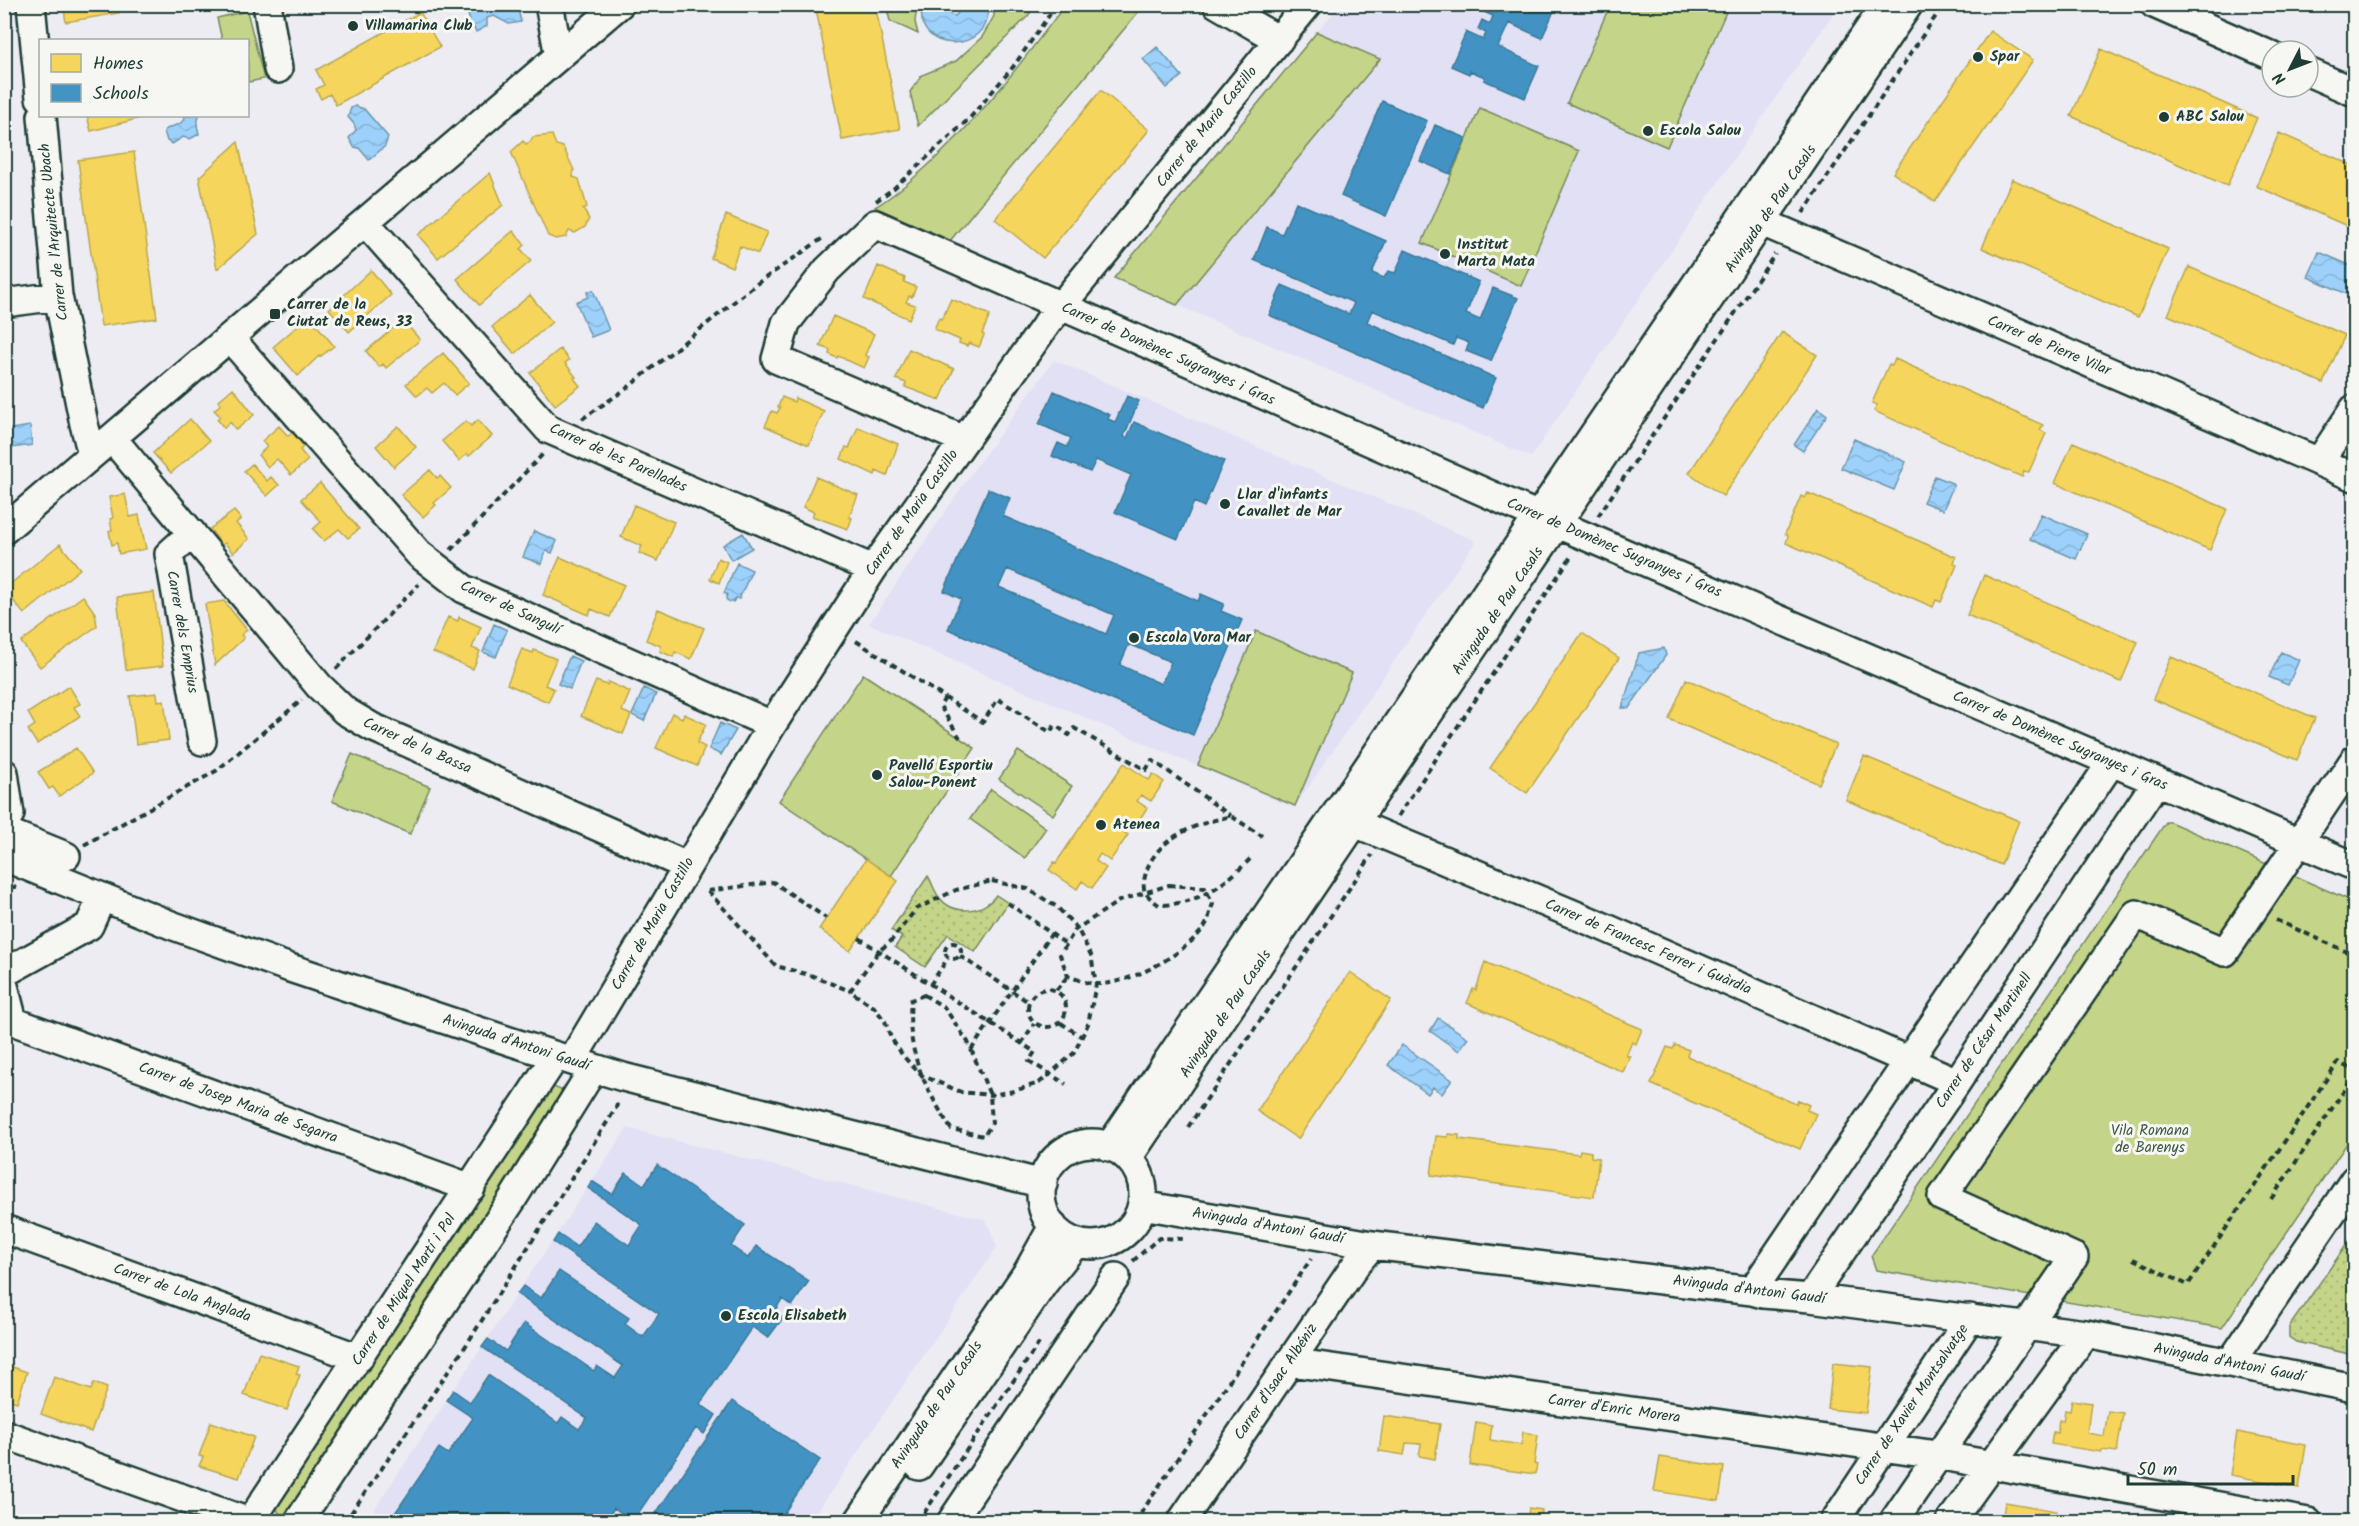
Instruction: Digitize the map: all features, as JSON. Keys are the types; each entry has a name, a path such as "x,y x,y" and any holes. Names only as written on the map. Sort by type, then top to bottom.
{"street":[{"path":"31,4 39,88"},
{"path":"267,4 278,69"},
{"path":"549,4 559,56"},
{"path":"4,530 620,4"},
{"path":"1217,4 1279,40"},
{"name":"Carrer de Maria Castillo","path":"574,1061 772,725 873,569 1061,307 1308,4"},
{"name":"Avinguda de Pau Casals","path":"1753,219 1886,4"},
{"name":"Avinguda de Pau Casals","path":"1119,1153 1753,219 1909,4"},
{"path":"2154,4 2260,51"},
{"path":"2320,77 2355,92"},
{"name":"Carrer de l'Arquitecte Ubach","path":"42,117 58,296 84,424 102,446"},
{"name":"Carrer de Pierre Vilar","path":"1753,219 2355,477"},
{"name":"Carrer de les Parellades","path":"365,222 548,429 873,569"},
{"path":"863,222 786,323 776,359 964,440"},
{"name":"Carrer de Domènec Sugranyes i Gras","path":"863,222 2111,763 2300,843 2353,862"},
{"path":"4,303 58,296"},
{"name":"Carrer de Sangulí","path":"230,338 419,554 464,589 772,725"},
{"path":"2319,462 2355,409"},
{"name":"Carrer de la Bassa","path":"102,446 192,533 319,686 345,711 372,727 687,866"},
{"name":"Carrer dels Emprius","path":"192,533 169,554 202,741"},
{"path":"1893,1521 2074,1257 1942,1197 2136,914 2225,952 2355,760"},
{"path":"1752,1291 2111,763"},
{"path":"4,772 7,822 66,856"},
{"name":"Carrer de César Martinell","path":"1810,1298 1957,1083 2156,782"},
{"name":"Carrer de Francesc Ferrer i Guàrdia","path":"1346,819 1597,924 1957,1083"},
{"name":"Avinguda d'Antoni Gaudí","path":"4,857 171,925 290,968 623,1077 1042,1184"},
{"path":"4,973 89,926 102,897"},
{"path":"4,986 9,1020"},
{"name":"Carrer de Josep Maria de Segarra","path":"9,1020 471,1188"},
{"path":"298,1521 510,1203 574,1061"},
{"name":"Carrer de Miquel Martí i Pol","path":"250,1521 471,1188 574,1061"},
{"path":"1090,1144 1119,1153 1134,1166 1142,1185 1142,1204 1135,1222 1122,1236 1105,1244 1076,1243 1063,1236 1045,1213 1042,1199 1042,1184 1050,1166 1063,1153 1072,1148 1090,1144"},
{"path":"2230,1363 2355,1180"},
{"name":"Avinguda d'Antoni Gaudí","path":"1142,1204 1327,1236 1364,1254 1752,1291 2028,1325 2086,1334 2355,1388"},
{"name":"Avinguda de Pau Casals","path":"858,1521 1028,1271 1053,1226"},
{"name":"Carrer de Lola Anglada","path":"4,1229 359,1358"},
{"name":"Avinguda de Pau Casals","path":"881,1521 1044,1283 1076,1243"},
{"name":"Carrer d'Isaac Albéniz","path":"1185,1521 1364,1254"},
{"path":"951,1521 1116,1277"},
{"name":"Carrer de Xavier Montsalvatge","path":"1834,1521 1970,1318"},
{"path":"1312,1329 1323,1367"},
{"path":"1950,1521 2086,1334"},
{"name":"Carrer d'Enric Morera","path":"1290,1362 1937,1455 2308,1521"},
{"path":"4,1434 250,1521"},
{"path":"2011,1435 2022,1470"},
{"path":"1844,1442 1859,1484"}],"path":[{"path":"66,856 216,771 319,686 560,435 626,389 754,285 863,222 893,189 970,118 1013,67 1058,4"},
{"path":"1188,1127 1944,4"},
{"path":"835,627 983,722 998,699 1050,732 1055,725 1069,735 1074,728 1146,770 1152,760 1262,836"},
{"path":"945,698 940,706 960,738"},
{"path":"1231,816 1202,823 1172,838 1152,857 1143,879 1145,892 1159,905 1177,905 1197,899 1233,877 1250,859"},
{"path":"4,894 39,871"},
{"path":"826,918 774,882 708,891 776,966 813,976 850,991 874,1007 885,1021 891,1038 903,1056 921,1075 961,1092 990,1095 1014,1091 1039,1083 1074,1053 1088,1024 1096,984 1091,955 1077,928 1057,907 1028,889 992,881 956,890 916,909 891,941 879,951 850,991"},
{"path":"1170,885 1205,888 1213,904 1206,926 1186,946 1149,970 1125,979 1096,984 1068,976 1059,955 1066,944 1077,928 1119,901 1170,885"},
{"path":"1008,903 1066,944"},
{"path":"2253,910 2355,955"},
{"path":"971,1050 1052,933"},
{"path":"859,939 1035,1052 1029,1061 1066,1084"},
{"path":"948,958 944,950 946,945 952,942 958,942 960,956"},
{"path":"960,956 1027,1000"},
{"path":"948,958 954,959 960,956"},
{"path":"930,985 948,958"},
{"path":"1056,990 1068,976"},
{"path":"1027,1000 1040,989 1056,990 1065,998 1067,1008 1061,1023"},
{"path":"924,995 944,1006 971,1050 990,1095 992,1123 984,1136 951,1129 926,1087 914,1055 909,1022 911,1000 924,995"},
{"path":"1027,1000 1028,1012 1034,1024"},
{"path":"1034,1024 1047,1027 1061,1023 1082,1037"},
{"path":"1021,1044 1034,1024"},
{"path":"2133,1259 2188,1285 2338,1062 2355,1073 2271,1199"},
{"path":"345,1521 465,1347 616,1108 623,1077"},
{"path":"1135,1521 1327,1236"},
{"path":"1116,1277 1159,1238 1187,1239"},
{"path":"1299,1257 1311,1259 1364,1254"},
{"path":"918,1521 1043,1338"}],"shaded area":[{"name":"Institut Marta Mata","path":"1340,5 1839,5 1531,457 1177,305 1380,60 1317,32"},
{"path":"1054,360 1476,541 1294,808 869,624 975,468"},
{"name":"Escola Elisabeth","path":"627,1128 986,1220 997,1247 811,1521 366,1522"}],"green space":[{"path":"886,5 917,5 915,22 918,34 890,21"},
{"path":"994,5 1035,5 1028,16 918,126 910,92 922,75 956,61 982,37 994,16"},
{"path":"1065,5 1144,5 949,242 875,207 895,194 964,130 999,90"},
{"path":"1610,5 1709,5 1726,12 1667,147 1567,103"},
{"path":"247,11 264,79 249,82 249,39 222,39 217,18"},
{"path":"1317,32 1380,59 1177,305 1114,278"},
{"path":"1480,108 1579,151 1521,286 1422,243"},
{"path":"1256,631 1352,673 1295,806 1198,765"},
{"name":"Pavelló Esportiu Salou-Ponent","path":"863,674 975,748 891,876 779,801"},
{"path":"1018,751 1072,786 1053,815 999,779"},
{"path":"352,754 430,787 410,834 332,801"},
{"path":"991,789 1046,828 1025,858 970,819"},
{"name":"Vila Romana de Barenys","path":"2166,822 2354,902 2354,1133 2222,1328 1876,1270 1871,1256"},
{"path":"928,876 939,897 952,907 976,909 984,906 996,895 1008,903 975,952 948,934 925,967 895,947 902,937 891,930"},
{"path":"551,1086 566,1092 293,1514 280,1514 275,1507"},
{"path":"2354,1234 2354,1355 2296,1342 2289,1337 2289,1327"}],"water":[{"path":"989,4 986,22 978,34 966,41 952,43 939,40 928,33 922,21 923,5 944,5 947,13 955,16 962,9 961,5"},
{"path":"471,5 517,5 521,22 509,24 494,16 487,18 487,26 476,32 468,15"},
{"path":"1157,47 1182,76 1167,88 1143,59"},
{"path":"355,106 364,109 388,137 385,146 369,160 359,148 354,147 349,138 356,130 348,117 351,108"},
{"path":"184,117 199,117 197,125 199,134 190,139 183,137 172,144 167,141 164,131 185,120"},
{"path":"2319,252 2354,267 2354,297 2308,277"},
{"path":"593,290 609,330 591,337 576,302 588,297 587,292"},
{"path":"1818,408 1827,415 1803,451 1794,445"},
{"path":"30,426 32,445 5,449 5,430"},
{"path":"1854,439 1906,462 1894,490 1841,468"},
{"path":"1935,476 1954,484 1943,510 1923,502"},
{"path":"2041,514 2087,534 2076,559 2030,539"},
{"path":"534,531 557,541 552,553 546,551 541,564 523,557"},
{"path":"743,533 752,548 731,560 723,545"},
{"path":"737,563 752,570 739,599 736,598 733,602 729,602 726,599 727,594 724,593"},
{"path":"494,624 507,630 496,657 483,652"},
{"path":"1664,648 1666,655 1629,708 1622,708 1639,653"},
{"path":"2281,652 2299,660 2288,685 2269,677"},
{"path":"570,656 581,661 570,689 558,684"},
{"path":"644,688 656,694 644,721 632,715"},
{"path":"720,723 736,730 721,755 709,749"},
{"path":"1438,1018 1468,1038 1459,1051 1430,1031"},
{"path":"1402,1045 1452,1080 1442,1094 1433,1087 1428,1094 1388,1065"}],"building: Homes":[{"path":"63,4 118,4 119,13 66,22"},
{"path":"815,4 875,4 900,129 842,140"},
{"path":"420,12 440,47 336,105 330,94 321,99 316,89 324,85 316,70"},
{"path":"1990,31 2033,60 1935,202 1893,173"},
{"name":"ABC Salou","path":"2101,49 2257,118 2227,186 2071,116"},
{"path":"1101,90 1149,130 1043,258 995,219"},
{"path":"87,117 144,117 91,131"},
{"path":"2279,133 2354,166 2354,229 2256,186"},
{"path":"552,135 556,145 563,147 574,170 573,177 579,179 587,207 583,209 589,219 585,227 575,233 569,231 566,237 556,239 548,236 511,152 523,141 526,144 533,137"},
{"path":"238,142 258,234 217,269 199,177"},
{"path":"134,152 157,318 101,326 78,160"},
{"path":"490,173 503,205 438,258 418,235"},
{"path":"2012,179 2168,249 2138,317 1982,248"},
{"path":"726,215 767,232 758,254 740,246 732,267 711,258"},
{"path":"513,231 525,245 521,249 531,261 479,305 457,279"},
{"path":"878,266 905,278 904,282 916,287 912,297 909,296 906,302 915,305 909,319 864,299"},
{"path":"2189,267 2345,335 2323,383 2168,315"},
{"path":"371,270 391,295 349,332 329,309"},
{"path":"530,295 552,322 515,354 492,327"},
{"path":"951,299 990,315 979,347 969,343 967,346 959,343 960,340 934,329 939,318 942,319"},
{"path":"309,316 334,346 320,355 298,376 273,347"},
{"path":"833,316 874,334 865,355 869,357 864,368 829,354 830,350 820,346"},
{"path":"403,320 420,340 386,368 383,364 379,367 366,351"},
{"path":"1782,332 1817,355 1723,496 1689,473"},
{"path":"560,349 569,360 565,363 580,386 555,405 530,373"},
{"path":"909,349 954,369 940,400 905,387 906,383 896,379"},
{"path":"443,353 469,383 455,395 444,383 432,393 427,388 417,396 406,384"},
{"path":"1895,359 2043,425 2040,430 2046,433 2029,472 2024,471 2022,477 1874,411 1877,405 1872,403 1889,364 1892,366"},
{"path":"233,388 254,415 236,430 230,422 224,428 217,419 220,416 214,410 221,404 218,401"},
{"path":"782,397 794,402 795,398 824,411 809,445 765,426 772,411 777,413 780,408 778,407"},
{"path":"190,419 209,441 171,473 153,453"},
{"path":"478,420 492,436 469,456 467,454 459,461 442,441 466,421 471,426"},
{"path":"279,426 288,436 293,432 304,446 300,450 308,460 291,475 277,459 268,467 258,455 267,447 262,441"},
{"path":"398,426 416,447 394,467 376,446"},
{"path":"858,427 898,444 887,476 876,471 875,475 841,459 846,447 849,448"},
{"path":"2073,442 2227,509 2210,550 2055,483"},
{"path":"252,464 267,481 271,477 279,485 267,496 244,471"},
{"path":"430,470 437,478 440,476 451,488 434,503 436,505 423,517 401,495"},
{"path":"816,477 858,495 849,517 852,518 848,529 812,516 814,512 803,507"},
{"path":"320,483 359,529 348,538 339,529 324,541 313,529 321,522 301,499"},
{"path":"1808,493 1956,557 1954,563 1957,565 1941,602 1936,600 1933,607 1786,543 1788,536 1785,534 1801,496 1805,498"},
{"path":"125,494 130,517 139,515 146,549 119,554 117,543 112,545 109,531 112,530 110,519 113,518 109,497"},
{"path":"634,505 674,522 658,561 639,553 642,546 621,537"},
{"path":"234,511 241,519 236,523 249,539 233,553 225,543 222,545 210,529"},
{"path":"60,544 80,569 24,614 4,589"},
{"path":"560,557 624,585 610,617 591,609 589,615 543,595"},
{"path":"718,558 727,562 719,583 710,579"},
{"path":"1984,575 2138,642 2121,682 1967,615"},
{"path":"154,592 163,666 126,670 117,597"},
{"path":"83,596 95,613 97,626 40,667 21,642"},
{"path":"224,601 247,630 241,635 244,638 215,665 205,604"},
{"path":"658,609 704,628 691,659 675,652 673,657 660,651 661,646 646,640"},
{"path":"448,617 458,621 459,617 481,627 472,648 480,651 473,669 433,652"},
{"path":"1582,633 1619,658 1527,793 1490,768"},
{"path":"522,649 533,653 534,650 556,659 545,685 554,689 548,702 507,684"},
{"path":"2171,657 2315,718 2297,760 2153,699"},
{"path":"1686,679 1836,744 1819,784 1669,719"},
{"path":"596,681 607,685 608,682 630,692 622,711 631,715 623,734 581,716"},
{"path":"69,686 80,704 74,707 80,716 37,744 28,730 35,725 28,713"},
{"path":"157,693 158,701 164,700 169,740 136,744 130,696"},
{"path":"672,713 682,718 684,714 706,724 697,743 705,747 697,766 656,748"},
{"path":"76,748 93,773 59,796 53,787 49,789 38,772"},
{"path":"1864,756 2019,821 2001,865 1846,800"},
{"name":"Atenea","path":"1124,763 1149,780 1153,774 1164,782 1151,801 1141,795 1137,801 1147,808 1133,829 1123,822 1118,828 1128,835 1110,861 1100,854 1096,861 1106,868 1092,888 1082,881 1077,889 1049,870"},
{"path":"866,859 898,881 850,951 819,929"},
{"path":"1485,962 1642,1029 1636,1044 1632,1042 1626,1056 1630,1056 1623,1072 1467,1003 1473,989 1476,990"},
{"path":"1350,972 1391,1000 1298,1139 1257,1111"},
{"path":"1675,1045 1689,1050 1687,1056 1796,1104 1798,1100 1809,1105 1807,1110 1816,1114 1800,1149 1651,1084 1667,1047 1673,1049"},
{"path":"1448,1134 1459,1135 1459,1139 1579,1154 1580,1150 1591,1152 1591,1157 1599,1158 1594,1197 1431,1175 1436,1136 1448,1137"},
{"path":"259,1353 299,1366 296,1374 300,1375 287,1410 244,1395"},
{"path":"1833,1363 1872,1367 1866,1413 1828,1409"},
{"path":"4,1364 27,1372 17,1402 4,1398"},
{"path":"54,1377 91,1390 94,1383 107,1388 91,1432 41,1414"},
{"path":"2072,1400 2091,1403 2087,1433 2104,1436 2108,1411 2123,1413 2117,1452 2102,1450 2101,1452 2051,1444 2053,1432 2057,1433 2059,1420 2063,1421 2065,1410 2070,1411"},
{"path":"1384,1416 1440,1424 1435,1459 1419,1456 1421,1444 1406,1443 1404,1455 1379,1451"},
{"path":"211,1422 254,1437 239,1478 199,1466 203,1457 199,1456"},
{"path":"1476,1422 1492,1425 1490,1440 1521,1445 1523,1432 1538,1435 1535,1474 1470,1465"},
{"path":"2237,1432 2306,1445 2299,1488 2230,1475"},
{"path":"1660,1457 1724,1467 1719,1501 1654,1491"},
{"path":"2005,1502 2056,1511 2055,1522 2002,1522"},
{"path":"1529,1508 1542,1510 1541,1516 1567,1522 1527,1522"},
{"path":"2082,1514 2109,1519 2109,1522 2081,1522"}],"building: Schools":[{"path":"1466,4 1557,4 1542,38 1509,23 1498,47 1539,66 1525,98 1484,80 1485,77 1470,71 1469,74 1451,66 1466,32 1483,40 1486,33 1478,29 1482,20 1490,24 1493,16"},
{"path":"1382,101 1427,121 1386,216 1341,196"},
{"path":"1435,125 1466,138 1450,174 1420,161"},
{"path":"1296,202 1386,241 1372,273 1384,278 1388,271 1395,273 1405,250 1479,282 1466,314 1480,320 1493,288 1518,298 1491,361 1466,351 1469,343 1456,338 1453,345 1372,310 1367,322 1496,378 1483,408 1269,315 1282,285 1349,314 1354,303 1254,260 1267,227 1282,234"},
{"path":"1054,391 1110,415 1108,419 1115,422 1127,396 1139,401 1124,436 1127,438 1134,422 1224,461 1204,507 1194,502 1178,539 1115,512 1131,475 1096,460 1090,472 1052,456 1058,443 1067,447 1071,438 1039,424"},
{"path":"988,489 1010,498 1003,516 1198,601 1201,594 1224,604 1221,611 1242,620 1193,735 948,629 961,599 944,591","holes":["1007,569 1114,615 1106,634 999,587","1129,644 1171,662 1161,684 1120,665"]},
{"path":"657,1165 745,1225 731,1246 748,1258 756,1246 809,1281 792,1306 782,1299 774,1312 783,1318 768,1338 752,1327 700,1404 716,1415 704,1434 696,1428 633,1521 614,1508 605,1522 389,1522 439,1448 448,1454 473,1418 446,1400 453,1390 470,1402 488,1375 558,1423 562,1417 579,1429 587,1418 482,1347 488,1339 506,1351 524,1323 594,1371 597,1366 615,1378 623,1366 517,1294 523,1286 541,1298 559,1271 629,1318 625,1324 643,1337 659,1314 553,1242 558,1234 577,1247 594,1221 629,1245 642,1225 588,1188 592,1181 612,1194 626,1173 644,1185"},
{"path":"732,1401 820,1460 778,1522 650,1522"}],"place":[{"name":"Villamarina Club","path":"353,26"},
{"name":"Spar","path":"1978,57"},
{"name":"ABC Salou","path":"2164,117"},
{"name":"Escola Salou","path":"1648,131"},
{"name":"Institut Marta Mata","path":"1445,254"},
{"name":"Carrer de la Ciutat de Reus, 33","path":"275,314"},
{"name":"Llar d'infants Cavallet de Mar","path":"1225,504"},
{"name":"Escola Vora Mar","path":"1134,638"},
{"name":"Pavelló Esportiu Salou-Ponent","path":"877,775"},
{"name":"Atenea","path":"1101,825"},
{"name":"Escola Elisabeth","path":"726,1316"}]}
